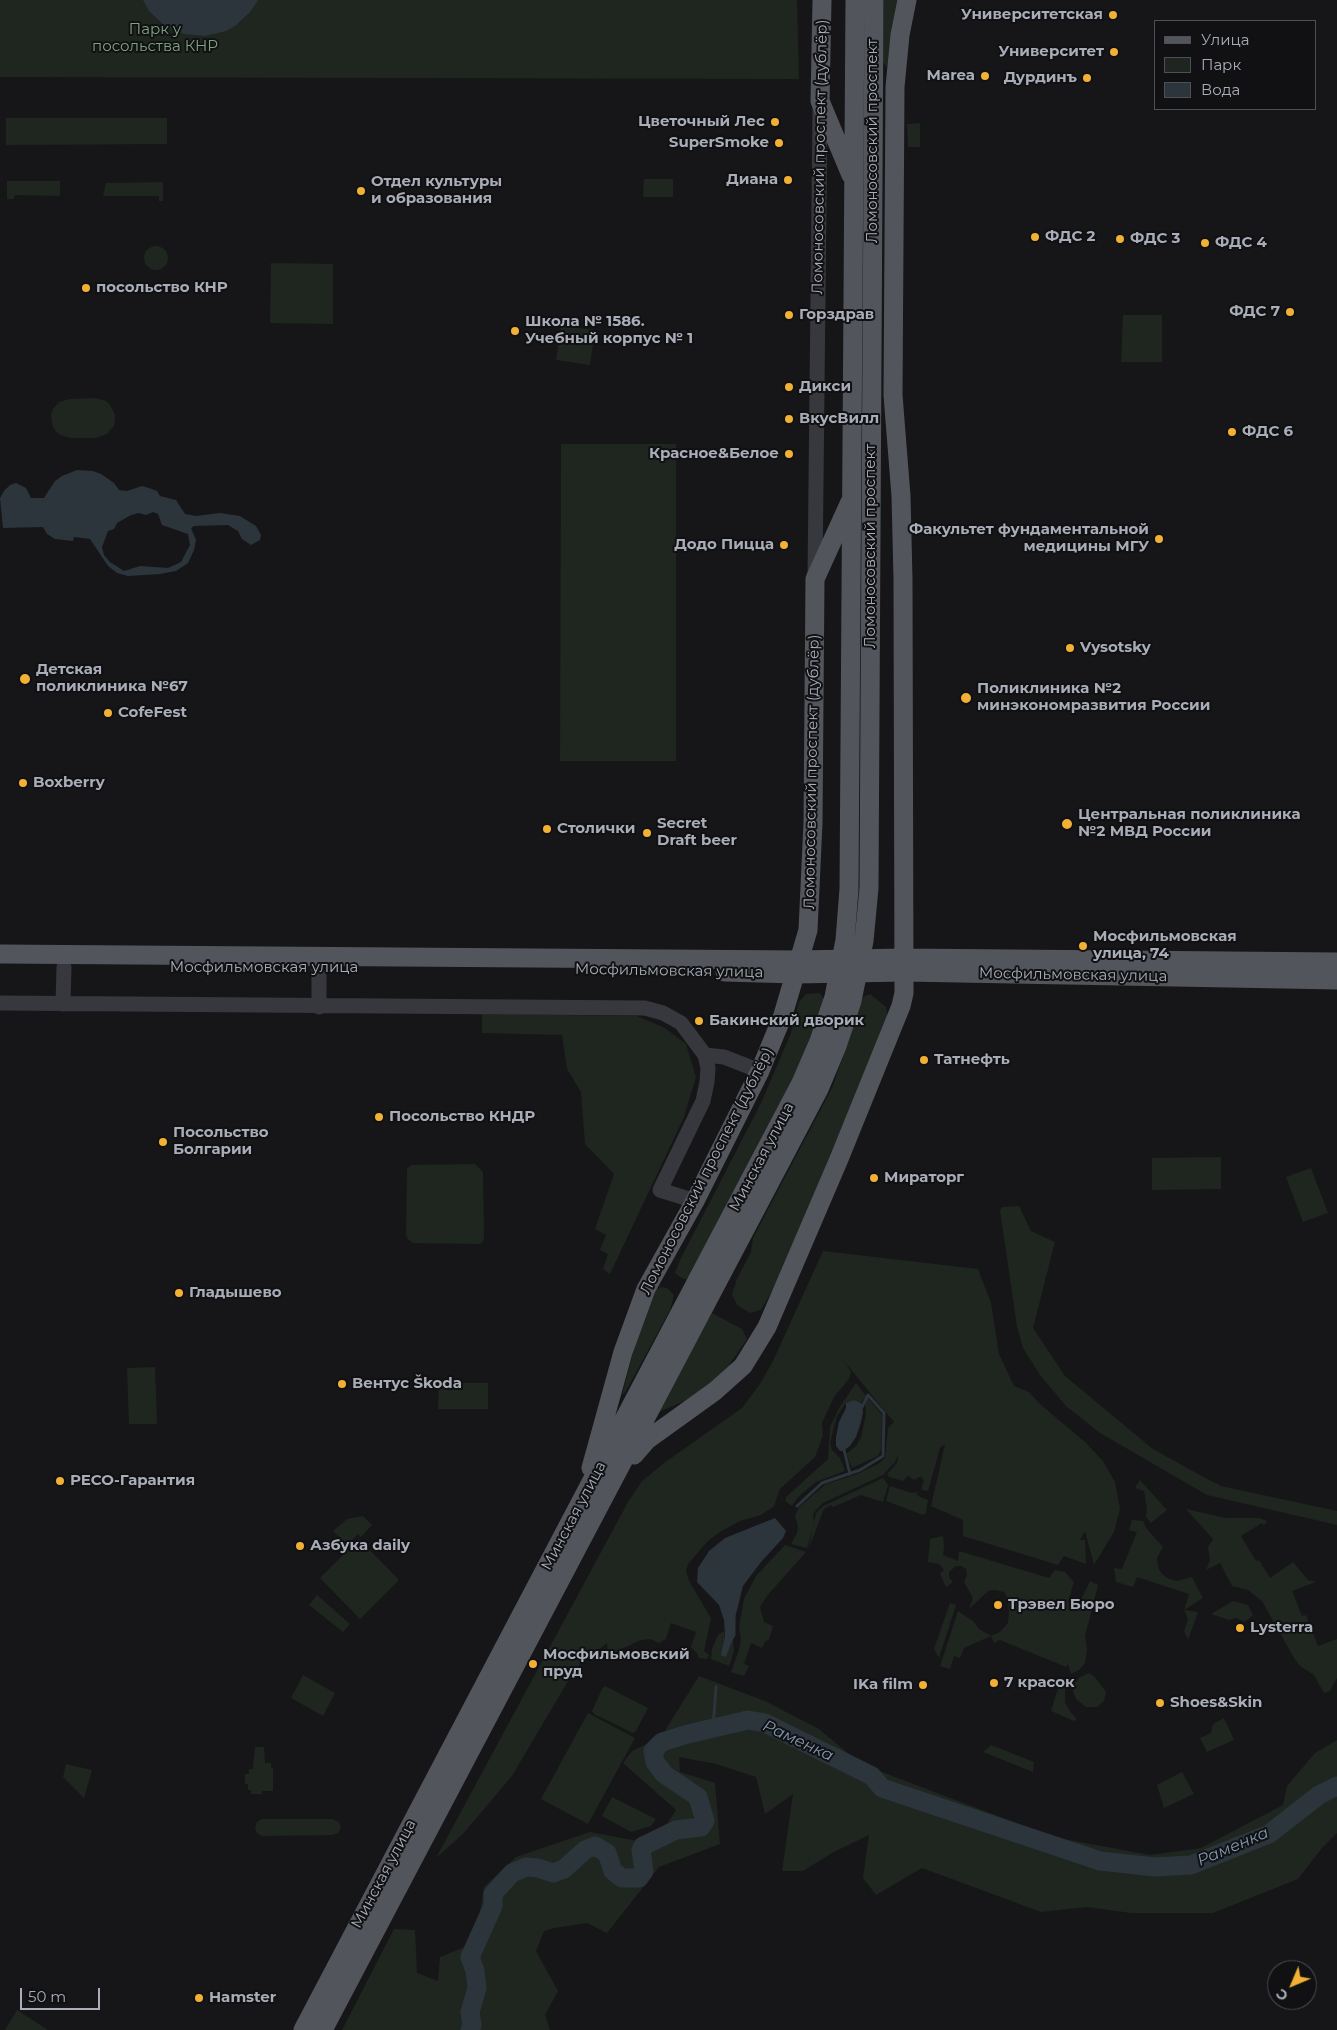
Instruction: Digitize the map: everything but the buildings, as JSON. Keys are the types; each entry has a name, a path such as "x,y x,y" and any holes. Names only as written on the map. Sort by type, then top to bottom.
{"main road":[{"name":"Ломоносовский проспект (дублёр)","path":"820,101 822,0"},
{"name":"Ломоносовский проспект","path":"834,997 845,940 849,889 855,0"},
{"name":"Ломоносовский проспект","path":"852,1001 864,941 869,888 874,0"},
{"path":"592,1501 647,1440 722,1385 743,1366 767,1327 839,1159 901,1006 904,993 901,505 893,395 894,117 896,68 907,0"},
{"path":"873,23 894,117"},
{"path":"820,101 854,180"},
{"path":"872,522 893,395"},
{"path":"815,579 852,497"},
{"name":"Ломоносовский проспект (дублёр)","path":"592,1501 623,1352 646,1289 694,1201 760,1071 783,1015 808,930 815,579"},
{"name":"Мосфильмовская улица","path":"0,954 798,967"},
{"name":"Мосфильмовская улица","path":"0,967 650,970 905,965 1337,962"},
{"name":"Мосфильмовская улица","path":"905,965 1337,980"},
{"name":"Минская улица","path":"323,2030 592,1501 801,1083 819,1041 834,997"},
{"name":"Минская улица","path":"303,2030 819,1089 837,1046 852,1001"}],"street":[{"name":"Ломоносовский проспект (дублёр)","path":"815,579 820,101"},
{"path":"63,1004 64,967"},
{"path":"319,969 319,1006"},
{"path":"0,1003 646,1008 663,1013 680,1022 705,1055 708,1068 703,1101 660,1190 694,1201"},
{"path":"705,1055 724,1057 760,1071"}],"green space":[{"name":"Парк у посольства КНР","path":"0,0 797,0 799,79 0,77"},
{"path":"884,0 898,0 887,68 883,62"},
{"path":"6,118 167,118 167,144 6,145"},
{"path":"920,123 920,147 908,147 907,124"},
{"path":"644,179 673,179 673,197 643,197"},
{"path":"7,181 60,181 60,196 15,195 14,199 7,199"},
{"path":"163,182 163,201 159,201 159,196 103,196 106,183"},
{"path":"156,246 161,247 167,253 167,263 161,269 156,270 151,269 145,263 144,258 145,253 151,247"},
{"path":"271,263 333,264 333,324 270,323"},
{"path":"1123,315 1162,315 1162,362 1121,362"},
{"path":"561,326 595,330 590,365 556,360"},
{"path":"95,398 106,401 115,415 114,426 107,434 96,438 71,438 60,435 56,431 53,427 51,416 52,410 59,402 70,399"},
{"path":"561,444 676,444 676,761 560,761"},
{"path":"820,993 825,1001 787,1094 689,1279 683,1279 675,1273 681,1258 761,1103 791,1033 799,1002 806,994"},
{"path":"870,994 886,1007 888,1019 777,1282 761,1310 750,1313 737,1305 732,1294 737,1279 751,1252 753,1238 833,1086 863,997"},
{"path":"482,1014 637,1016 665,1028 686,1044 696,1077 684,1117 610,1274 603,1269 608,1254 600,1250 606,1235 595,1229 614,1174 585,1144 581,1092 567,1069 562,1035 482,1033"},
{"path":"1221,1157 1221,1189 1152,1190 1152,1158"},
{"path":"475,1164 483,1172 484,1239 481,1244 413,1243 408,1239 406,1235 407,1169 411,1165"},
{"path":"1311,1168 1328,1213 1303,1222 1286,1177"},
{"path":"1019,1206 1031,1231 1055,1242 1033,1328 1065,1376 1153,1449 1198,1474 1221,1486 1337,1511 1337,1525 1207,1495 1100,1433 1066,1406 1040,1375 1023,1348 1017,1327 1000,1210 1003,1207"},
{"path":"823,1251 978,1269 991,1303 999,1354 1014,1386 1029,1392 1040,1404 1085,1442 1103,1461 1115,1482 1120,1509 1114,1532 1094,1565 1085,1531 1080,1540 1085,1540 1086,1564 1064,1556 1058,1565 963,1536 963,1520 931,1506 945,1444 940,1448 928,1491 922,1490 924,1481 921,1476 914,1480 908,1476 903,1481 889,1477 887,1474 897,1463 898,1454 895,1462 883,1475 823,1503 818,1508 813,1514 814,1524 807,1548 791,1544 797,1533 798,1526 795,1516 799,1507 826,1484 855,1475 878,1464 885,1458 888,1428 894,1422 843,1360 851,1372 849,1379 834,1397 822,1423 823,1435 815,1457 780,1489 774,1506 761,1515 740,1521 720,1532 708,1541 688,1564 686,1570 689,1581 711,1618 704,1651 709,1655 707,1659 699,1658 691,1647 696,1632 671,1623 666,1639 659,1643 650,1639 641,1640 608,1655 607,1643 578,1666 512,1776 462,1835 436,1858 628,1502 642,1481 664,1463 742,1408 760,1384 773,1361"},
{"path":"661,1287 667,1288 674,1295 670,1310 626,1391 622,1395 638,1333 656,1289"},
{"path":"712,1313 742,1329 747,1339 725,1371 701,1394 661,1411 658,1410"},
{"path":"155,1367 157,1424 129,1424 127,1368"},
{"path":"439,1383 488,1383 488,1409 438,1409"},
{"path":"856,1383 866,1396 861,1403 854,1400 846,1403 837,1416 830,1443 832,1450 840,1458 845,1471 816,1482 799,1496 792,1506 785,1501 786,1497 828,1459 830,1427 839,1408"},
{"path":"868,1398 882,1415 881,1450 878,1456 852,1468 846,1454 856,1446 861,1437 866,1414 865,1403"},
{"path":"883,1478 888,1485 883,1502 861,1495 824,1509 808,1550 816,1513 823,1506"},
{"path":"1140,1480 1167,1510 1151,1523 1146,1517 1147,1509 1144,1491 1135,1488"},
{"path":"890,1486 912,1493 916,1492 918,1496 928,1500 926,1513 923,1515 886,1501"},
{"path":"1186,1509 1226,1518 1259,1518 1267,1521 1264,1526 1262,1523 1241,1536 1256,1561 1259,1560 1270,1578 1293,1562 1308,1580 1316,1582 1292,1591 1302,1616 1306,1615 1318,1646 1337,1639 1337,1678 1330,1691 1324,1693 1314,1675 1300,1666 1262,1601 1248,1590 1232,1586 1220,1563 1206,1570 1210,1560 1208,1547 1213,1539"},
{"path":"363,1516 372,1525 361,1537 358,1534 347,1545 333,1531 347,1519"},
{"path":"1132,1520 1143,1521 1146,1528 1163,1547 1157,1558 1158,1567 1162,1574 1169,1579 1177,1581 1192,1577 1203,1598 1184,1610 1189,1594 1137,1577 1133,1587 1116,1582 1114,1568 1122,1569 1137,1532 1129,1530"},
{"path":"943,1536 943,1555 958,1561 959,1551 1049,1578 1055,1570 1065,1572 1074,1582 1068,1602 1078,1606 1090,1581 1098,1585 1085,1636 1087,1649 1085,1663 1079,1670 1071,1674 1068,1664 1066,1667 1000,1640 994,1643 991,1636 1000,1632 1008,1623 1008,1599 1004,1592 988,1591 969,1609 973,1598 964,1582 967,1575 966,1569 961,1566 956,1566 949,1572 949,1577 953,1582 946,1587 940,1574 944,1570 939,1564 928,1562 930,1539"},
{"path":"359,1539 399,1580 360,1619 320,1578"},
{"path":"785,1545 806,1552 767,1596 760,1607 764,1622 773,1626 769,1639 762,1648 751,1643 744,1664 749,1666 744,1676 731,1672 741,1639 739,1627 744,1599 756,1576"},
{"path":"317,1595 350,1624 343,1632 309,1605"},
{"path":"1233,1601 1248,1605 1253,1615 1245,1622 1236,1618 1229,1620 1211,1614"},
{"path":"950,1603 956,1605 939,1658 934,1649"},
{"path":"1184,1610 1198,1612 1188,1640 1184,1631 1188,1619"},
{"path":"958,1611 974,1622 979,1629 991,1636 964,1648 960,1658 954,1656 950,1669 940,1666"},
{"path":"724,1631 726,1657 733,1639 734,1651 729,1666 711,1659 712,1649 718,1635"},
{"path":"1089,1673 1095,1677 1106,1692 1104,1701 1097,1707 1086,1707 1077,1700 1073,1692 1075,1683 1080,1677"},
{"path":"303,1675 335,1693 323,1716 291,1698"},
{"path":"699,1676 765,1701 819,1729 861,1764 1053,1837 1150,1855 1201,1848 1283,1805 1287,1786 1315,1753 1337,1740 1337,1833 1322,1848 1298,1879 1213,1913 1131,1913 1087,1907 1041,1912 922,1868 876,1895 863,1878 869,1835 832,1853 803,1871 782,1871 793,1794 765,1814 756,1777 716,1764 679,1757 680,1772 715,1783 720,1844 659,1867 607,1933 587,1923 544,1931 536,1951 558,1991 545,2015 550,2030 342,2030 394,1929 415,1930 417,1973 438,1981 440,1957 470,1945 479,1918 484,1887 516,1857 590,1832 654,1844 676,1810 623,1763 632,1751 661,1737"},
{"path":"1060,1682 1065,1687 1065,1702 1077,1719 1074,1721 1051,1711"},
{"path":"605,1686 648,1708 636,1731 633,1733 594,1714 592,1711"},
{"path":"588,1713 635,1738 588,1824 541,1799"},
{"path":"1224,1718 1234,1740 1207,1752 1200,1738 1211,1733 1213,1724"},
{"path":"991,1745 1034,1762 1033,1772 983,1752"},
{"path":"255,1747 264,1747 265,1763 271,1763 271,1768 273,1768 273,1791 251,1794 251,1790 248,1790 248,1784 245,1784 245,1774 249,1774 249,1769 253,1769"},
{"path":"66,1764 92,1770 84,1798 63,1777"},
{"path":"1182,1772 1194,1794 1164,1808 1157,1785"},
{"path":"612,1797 656,1819 651,1826 631,1832 602,1816"},
{"path":"262,1819 332,1819 339,1822 341,1828 338,1833 332,1835 262,1836 257,1833 255,1828 257,1822"},
{"path":"17,2010 48,2030 5,2030"}],"water":[{"path":"143,0 258,0 250,12 235,26 226,31 205,36 184,34 165,26 149,11"},
{"path":"77,470 93,471 114,483 119,490 127,491 142,486 157,491 160,496 176,500 185,514 196,516 220,513 240,516 256,526 261,535 260,540 251,545 242,539 238,531 228,525 194,526 191,528 196,540 188,563 176,571 128,576 117,573 108,566 90,539 74,537 73,541 55,539 47,534 43,527 3,528 0,498 10,485 16,483 26,488 31,498 44,498 55,481","holes":["153,512 158,514 162,525 188,534 190,545 181,562 168,568 140,566 124,571 110,562 104,555 102,547 108,531 114,529 117,523 131,515 139,513 146,515"]},
{"path":"854,1400 861,1403 863,1412 861,1422 856,1437 850,1446 840,1451 836,1446 839,1422 846,1408 846,1403"},
{"path":"775,1518 786,1531 783,1538 761,1562 743,1586 734,1622 733,1639 726,1657 723,1656 721,1655 725,1636 724,1620 719,1605 697,1582 698,1568 709,1551 725,1538"}],"waterway":[{"path":"797,1506 822,1483 860,1470 883,1456 884,1413 868,1395 861,1409"},
{"path":"844,1450 850,1474"},
{"path":"731,1640 734,1635 734,1617"},
{"path":"713,1728 716,1687"},
{"name":"Раменка","path":"470,2030 472,2025 470,2012 477,1988 475,1971 470,1957 493,1906 493,1894 512,1873 526,1867 538,1868 553,1873 564,1869 585,1850 595,1846 607,1853 613,1871 622,1878 639,1878 644,1871 641,1850 643,1846 676,1830 701,1827 705,1821 698,1797 664,1774 655,1762 653,1751 662,1742 688,1734 748,1720 765,1723 872,1776 882,1788 1100,1861 1155,1867 1191,1865 1269,1834 1319,1795 1337,1786"}],"place":[{"name":"Университетская","path":"1113,15"},
{"name":"Университет","path":"1114,52"},
{"name":"Marea","path":"985,76"},
{"name":"Дурдинъ","path":"1087,78"},
{"name":"Цветочный Лес","path":"775,122"},
{"name":"SuperSmoke","path":"779,143"},
{"name":"Диана","path":"788,180"},
{"name":"Отдел культуры и образования","path":"361,191"},
{"name":"ФДС 2","path":"1035,237"},
{"name":"ФДС 3","path":"1120,239"},
{"name":"ФДС 4","path":"1205,243"},
{"name":"посольство КНР","path":"86,288"},
{"name":"ФДС 7","path":"1290,312"},
{"name":"Горздрав","path":"789,315"},
{"name":"Школа № 1586. Учебный корпус № 1","path":"515,331"},
{"name":"Дикси","path":"789,387"},
{"name":"ВкусВилл","path":"789,419"},
{"name":"ФДС 6","path":"1232,432"},
{"name":"Красное&Белое","path":"789,454"},
{"name":"Факультет фундаментальной медицины МГУ","path":"1159,539"},
{"name":"Додо Пицца","path":"784,545"},
{"name":"Vysotsky","path":"1070,648"},
{"name":"Детская поликлиника №67","path":"25,679"},
{"name":"Поликлиника №2 минэкономразвития России","path":"966,698"},
{"name":"CofeFest","path":"108,713"},
{"name":"Boxberry","path":"23,783"},
{"name":"Центральная поликлиника №2 МВД России","path":"1067,824"},
{"name":"Столички","path":"547,829"},
{"name":"Secret Draft beer","path":"647,833"},
{"name":"Мосфильмовская улица, 74","path":"1083,946"},
{"name":"Бакинский дворик","path":"699,1021"},
{"name":"Татнефть","path":"924,1060"},
{"name":"Посольство КНДР","path":"379,1117"},
{"name":"Посольство Болгарии","path":"163,1142"},
{"name":"Мираторг","path":"874,1178"},
{"name":"Гладышево","path":"179,1293"},
{"name":"Вентус Škoda","path":"342,1384"},
{"name":"РЕСО-Гарантия","path":"60,1481"},
{"name":"Азбука daily","path":"300,1546"},
{"name":"Трэвел Бюро","path":"998,1605"},
{"name":"Lysterra","path":"1240,1628"},
{"name":"Мосфильмовский пруд","path":"533,1664"},
{"name":"7 красок","path":"994,1683"},
{"name":"IKa film","path":"923,1685"},
{"name":"Shoes&Skin","path":"1160,1703"},
{"name":"Hamster","path":"199,1998"}]}
